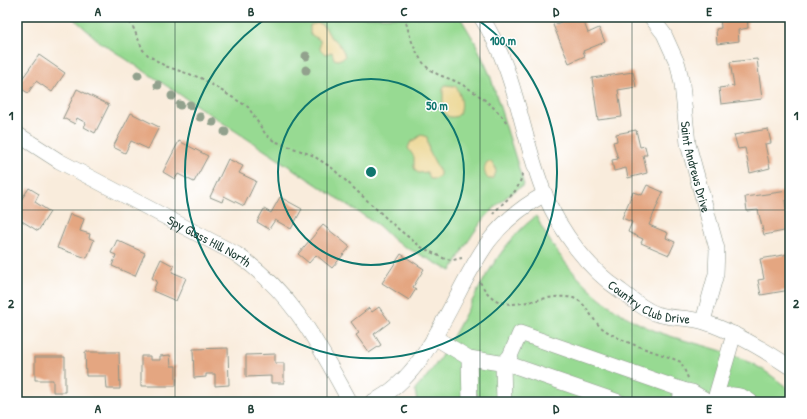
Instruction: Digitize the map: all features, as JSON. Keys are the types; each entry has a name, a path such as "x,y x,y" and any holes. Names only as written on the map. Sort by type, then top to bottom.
{"street":[{"name":"Country Club Drive","path":"481,17 490,32 507,70 545,194 555,216 589,265 620,290 656,314 703,321 734,334 790,367"},
{"name":"Saint Andrews Drive","path":"652,17 664,34 678,65 682,84 688,144 717,249 716,274 703,321"},
{"name":"Spy Glass Hill North","path":"17,134 59,162 236,254 257,268 274,284 297,310 350,402"},
{"path":"372,402 396,386 422,358 489,241 505,222 528,203 545,194"},
{"path":"504,402 503,364 510,356 520,333 683,395 710,402"},
{"path":"715,402 734,334"},
{"path":"434,337 469,358 503,364 619,402"},
{"path":"469,358 470,402"},
{"path":"715,402 728,395 744,397 751,402"}],"path":[{"path":"126,17 133,27 143,50 148,56 165,66 201,78 238,100 248,107 266,135 274,141 312,155 332,168 411,240 445,259 453,260 463,256 485,291 493,299 501,304 551,298 573,298 581,301 588,314 602,328 619,338 681,362 690,382 683,395"},
{"path":"405,17 413,46 430,70 459,83 488,103 502,115 508,124"},
{"path":"490,218 515,193 521,184 521,168"}],"green space":[{"path":"72,17 460,17 475,42 490,75 524,185 490,212 473,234 451,271 396,242 378,225 100,42"},
{"path":"536,216 547,236 573,272 588,288 605,302 643,326 675,338 732,354 758,367 790,390 790,402 417,402 415,390 447,347 485,277 516,234"}],"sand":[{"path":"319,23 325,27 331,38 340,45 345,57 338,60 334,59 332,52 325,54 320,49 320,40 310,34 310,25"},
{"path":"445,85 455,86 460,95 462,107 458,115 453,117 447,116 443,111 443,89"},
{"path":"421,135 427,137 429,151 440,172 440,175 436,179 430,179 427,172 418,173 414,168 414,157 408,148 410,143"},
{"path":"487,162 491,162 495,166 496,173 492,179 488,179 485,173 485,166"}],"building":[{"path":"559,17 582,17 588,33 599,28 605,42 583,51 585,56 569,63 553,25 561,22"},
{"path":"720,17 747,17 748,28 738,30 739,41 717,44 716,29 721,28"},
{"path":"39,55 65,73 52,92 36,81 28,93 17,86"},
{"path":"757,59 762,99 721,104 719,88 734,86 730,62"},
{"path":"633,72 636,87 618,90 622,117 598,120 592,78"},
{"path":"77,89 109,105 95,133 84,127 86,123 77,118 75,124 63,118"},
{"path":"131,113 159,127 148,149 131,141 125,153 113,147"},
{"path":"768,129 771,143 765,144 770,168 750,173 745,148 738,149 734,135"},
{"path":"636,130 640,147 645,146 647,155 643,155 647,173 628,178 626,168 614,171 612,160 618,159 613,142 617,141 616,134"},
{"path":"179,141 208,156 194,182 178,174 175,179 163,172"},
{"path":"228,159 243,166 239,173 256,181 244,206 224,196 222,202 210,197"},
{"path":"647,185 663,192 649,225 668,233 666,238 675,242 669,255 641,243 643,239 628,232 632,222 622,218 633,192 642,195"},
{"path":"29,188 39,194 35,202 50,212 38,231 17,218 17,206"},
{"path":"788,191 790,200 785,201 789,230 764,235 758,210 747,211 745,197"},
{"path":"280,197 302,209 291,229 275,220 269,229 257,222 264,209 271,213"},
{"path":"70,214 84,219 80,231 90,234 89,238 94,240 87,258 57,248"},
{"path":"323,225 350,247 332,268 316,255 309,263 298,254"},
{"path":"117,240 145,253 135,276 112,266 116,255 111,253"},
{"path":"401,254 424,269 413,287 416,289 409,300 382,283"},
{"path":"789,254 790,290 761,295 758,280 764,279 760,259"},
{"path":"161,259 174,266 172,272 186,278 176,301 153,291 157,281 152,278"},
{"path":"379,307 390,322 374,334 381,345 369,353 356,335 359,333 351,322 369,308 372,312"},
{"path":"228,348 229,385 215,386 215,374 206,374 206,377 194,378 193,349"},
{"path":"85,352 119,352 120,389 107,389 106,376 86,376"},
{"path":"275,354 275,363 284,363 284,383 271,383 271,376 246,377 246,355"},
{"path":"170,355 171,366 176,366 176,386 141,386 141,356 150,356 150,360 160,360 160,356"},
{"path":"35,357 65,357 65,392 53,392 53,380 35,380"}]}
